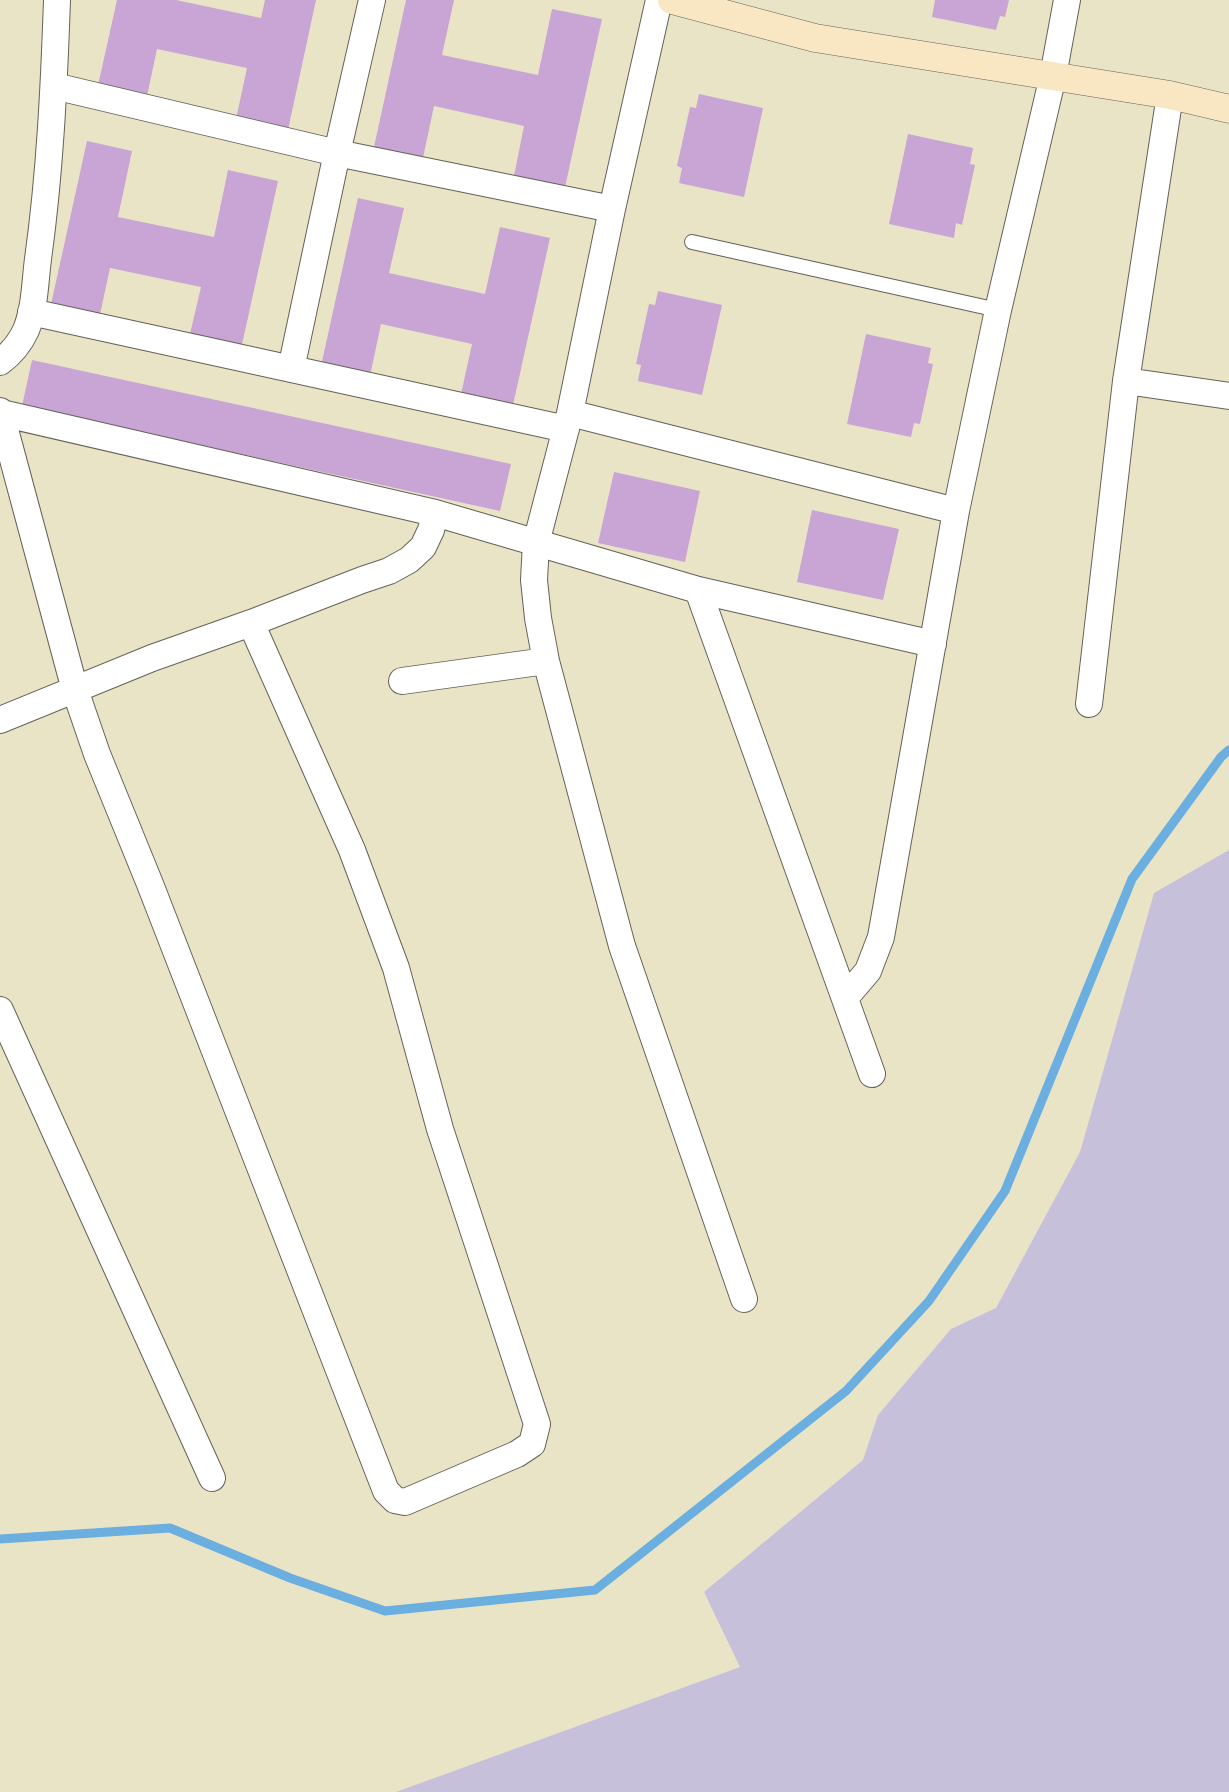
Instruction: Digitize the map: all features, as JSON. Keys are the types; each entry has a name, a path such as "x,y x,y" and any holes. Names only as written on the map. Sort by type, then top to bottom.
{"street":[{"path":"0,362 16,347 26,329 31,312 44,217 54,86 57,0"},
{"path":"291,369 372,0"},
{"path":"658,0 568,421 536,543 534,580 538,618 546,661 622,946 744,1299"},
{"path":"672,0 815,38 1170,95 1229,109"},
{"path":"845,998 868,971 881,937 956,512 998,310 1053,76 1067,0"},
{"path":"54,86 337,153 612,209"},
{"path":"1089,704 1126,381 1170,95"},
{"path":"31,312 291,369 568,421 956,512"},
{"path":"1126,381 1229,396"},
{"path":"250,623 352,850 396,968 440,1129 537,1424 532,1444 517,1454 404,1502 395,1500 386,1491 150,884 97,754 75,690 0,412 435,513 698,590 932,644"},
{"path":"0,720 152,658 389,571 410,560 423,547 435,513"},
{"path":"698,590 872,1074"},
{"path":"402,681 546,661"},
{"path":"0,1010 212,1478"}],"lane":[{"path":"692,242 998,310"}],"shaded area":[{"path":"1229,850 1229,1792 396,1792 740,1667 704,1592 863,1460 878,1415 951,1329 996,1308 1080,1152 1154,893"}],"building":[{"path":"117,0 176,0 261,18 265,0 316,0 288,130 236,119 247,68 157,49 146,101 97,90"},
{"path":"406,0 454,0 442,55 538,75 552,9 602,19 565,187 514,176 524,126 434,106 423,158 374,147"},
{"path":"935,0 1009,0 1005,17 1000,16 996,30 932,17"},
{"path":"699,94 763,108 744,197 679,183 682,168 677,166 690,107 696,108"},
{"path":"908,134 973,148 970,164 975,165 962,225 956,223 954,238 889,224"},
{"path":"87,141 132,151 118,217 214,237 228,170 278,181 241,349 189,338 201,287 110,268 99,319 50,309"},
{"path":"358,198 404,208 389,273 485,294 500,227 550,238 513,405 461,394 472,344 381,324 370,376 321,366"},
{"path":"658,291 722,305 702,395 638,381 641,365 636,364 649,304 655,305"},
{"path":"866,334 931,348 928,363 933,364 920,424 914,423 911,437 847,424"},
{"path":"32,360 511,464 500,511 22,406"},
{"path":"614,472 700,491 685,562 598,543"},
{"path":"812,510 899,529 883,600 797,582"}],"waterway":[{"path":"0,1539 170,1528 290,1578 385,1611 595,1590 846,1391 929,1301 1005,1191 1132,879 1221,757 1229,750"}]}
